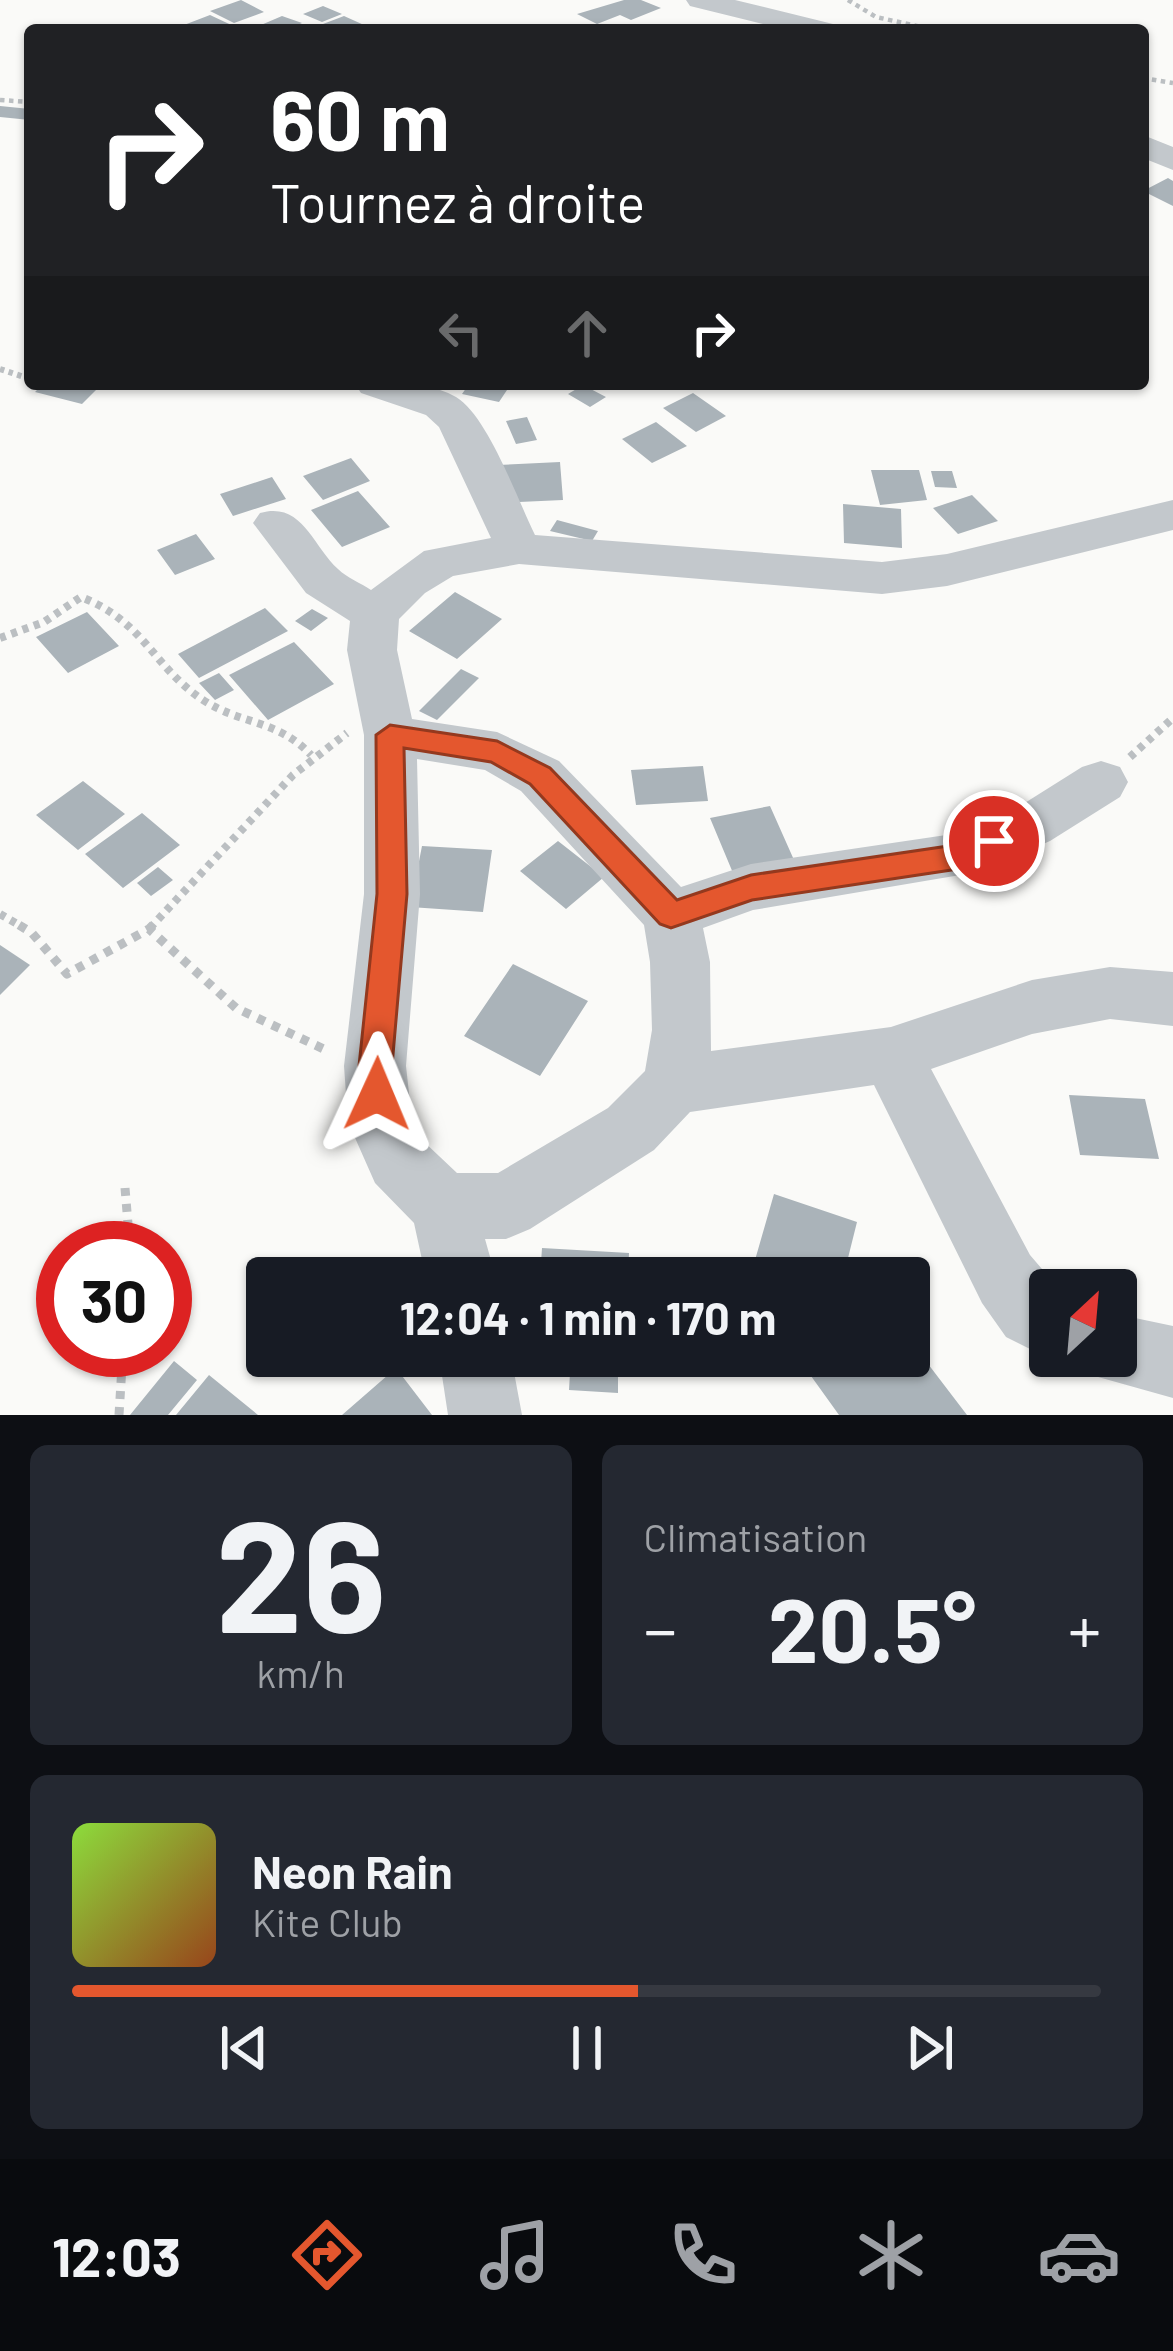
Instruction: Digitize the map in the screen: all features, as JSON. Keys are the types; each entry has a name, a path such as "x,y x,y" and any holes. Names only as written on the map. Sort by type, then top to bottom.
{"street":[{"path":"700,0 798,24"},
{"path":"393,390 442,406 457,421 519,549"},
{"path":"456,1257 443,1206 398,1161 380,1122 375,1066 392,894 390,735 371,650 375,614 408,582 440,562 519,549 882,578 947,570 1173,515"},
{"path":"277,523 323,582 375,614"},
{"path":"390,735 497,752 540,776 671,915 680,962 683,1030 674,1085 631,1129 506,1206 443,1206"},
{"path":"671,915 751,887 958,856 1031,826 1101,782"},
{"path":"674,1085 890,1055 1032,1007 1110,993 1173,999"},
{"path":"890,1055 1006,1279 1029,1309"},
{"path":"1137,1354 1173,1362"},
{"path":"479,1377 484,1415"}],"path":[{"path":"848,0 900,24"},
{"path":"0,638 44,622 81,597 108,606 147,635 195,695 232,716 285,731 311,755"},
{"path":"1101,782 1173,718"},
{"path":"0,914 32,933 67,974 149,929 198,884 311,755 350,731 390,735"},
{"path":"149,929 236,1008 312,1046 375,1066"},
{"path":"124,1188 127,1221"},
{"path":"118,1415 121,1377"}],"building":[{"path":"241,0 264,12 234,23 210,11"},
{"path":"624,0 661,8 631,20 620,15 597,24 577,14"},
{"path":"323,6 342,14 322,22 303,14"},
{"path":"210,15 229,24 187,24"},
{"path":"282,16 302,23 300,24 263,24"},
{"path":"344,16 362,24 323,24"},
{"path":"0,106 24,108 24,119 0,117"},
{"path":"1168,178 1173,181 1173,206 1149,194 1149,188"},
{"path":"37,390 96,390 82,404"},
{"path":"465,390 507,390 499,402 462,394"},
{"path":"593,390 606,397 590,407 568,394"},
{"path":"693,393 726,416 696,432 663,408"},
{"path":"527,417 537,440 516,444 506,421"},
{"path":"656,422 687,446 652,463 622,439"},
{"path":"351,458 370,481 323,500 303,476"},
{"path":"560,462 563,500 499,503 497,465"},
{"path":"871,470 919,470 927,500 880,505"},
{"path":"931,471 952,471 957,488 935,487"},
{"path":"272,477 286,499 233,516 220,494"},
{"path":"358,491 390,527 342,547 311,510"},
{"path":"972,495 998,521 958,534 933,508"},
{"path":"843,504 901,509 902,548 844,543"},
{"path":"557,520 598,531 592,541 550,531"},
{"path":"196,534 215,559 175,575 157,550"},
{"path":"455,592 502,619 457,659 409,631"},
{"path":"265,608 288,631 199,678 178,654"},
{"path":"312,609 328,618 311,631 295,621"},
{"path":"87,612 119,646 68,673 36,637"},
{"path":"294,642 334,684 268,720 229,675"},
{"path":"461,669 479,678 437,720 419,711"},
{"path":"219,673 234,690 215,700 199,683"},
{"path":"703,766 708,801 636,805 631,770"},
{"path":"83,781 125,814 78,850 36,815"},
{"path":"770,806 794,860 733,873 710,818"},
{"path":"142,813 180,845 123,888 85,854"},
{"path":"558,841 604,877 566,909 520,871"},
{"path":"422,846 492,850 483,912 410,907"},
{"path":"158,867 173,880 151,896 137,883"},
{"path":"0,945 30,965 0,995"},
{"path":"513,964 588,1001 540,1076 464,1036"},
{"path":"1069,1095 1145,1099 1159,1159 1080,1155"},
{"path":"774,1194 857,1222 848,1257 756,1257"},
{"path":"542,1248 629,1253 629,1257 541,1257"},
{"path":"930,1367 967,1415 839,1415 812,1377 930,1377"},
{"path":"209,1375 258,1415 176,1415"},
{"path":"192,1376 197,1380 168,1415 130,1415 161,1377"},
{"path":"386,1377 403,1377 432,1415 342,1415"},
{"path":"570,1377 618,1377 618,1393 569,1390"}],"route":[{"path":"377,1094 375,1066 392,894 390,735 497,752 540,776 671,915 751,887 958,856 994,841"}]}
